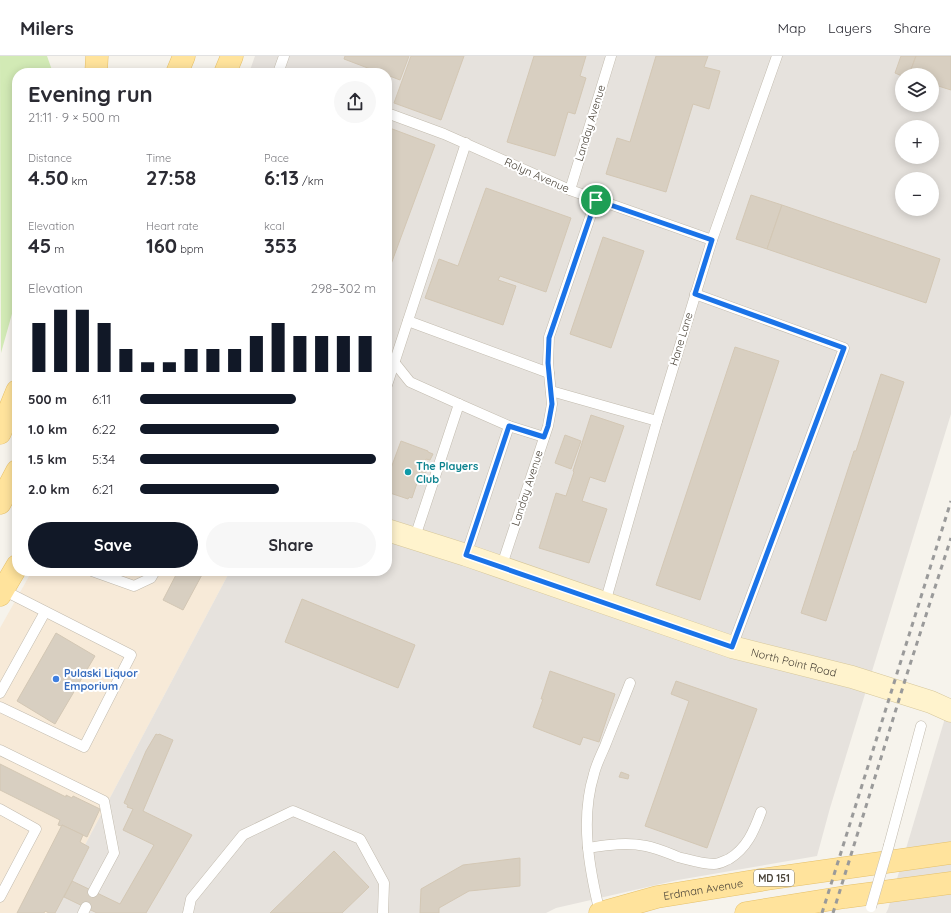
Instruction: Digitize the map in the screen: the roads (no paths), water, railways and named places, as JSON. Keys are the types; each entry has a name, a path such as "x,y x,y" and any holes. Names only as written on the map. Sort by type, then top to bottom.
{"main road":[{"path":"96,68 97,56"},
{"path":"179,68 185,56"},
{"path":"184,68 185,56"},
{"path":"227,68 232,56"},
{"path":"0,433 12,403"},
{"path":"0,503 12,480"},
{"path":"1,593 12,574"},
{"name":"Erdman Avenue","path":"600,913 657,897 767,879 951,853"},
{"path":"746,913 845,897 951,883"}],"street":[{"name":"North Point Road","path":"392,532 414,540 466,555 732,647 852,677 931,702 951,711"}],"lane":[{"path":"280,68 284,56"},
{"name":"Landay Avenue","path":"570,190 611,56"},
{"name":"Hane Lane","path":"605,603 695,294 712,240 777,56"},
{"name":"Rolyn Avenue","path":"392,115 466,143 570,190 712,240"},
{"path":"392,359 408,321 466,143"},
{"name":"Landay Avenue","path":"501,568 548,426 552,404 548,363 549,338 596,200"},
{"path":"695,294 844,348 732,647"},
{"path":"408,321 549,373"},
{"path":"392,362 410,382 509,426 544,437"},
{"path":"550,390 657,421"},
{"path":"414,540 458,404"},
{"path":"466,555 509,426"},
{"path":"106,576 134,586 152,576"},
{"path":"0,707 84,747 131,655 45,612 1,593"},
{"path":"0,694 45,612"},
{"path":"600,913 592,881 586,826 587,810 594,774 630,683"},
{"path":"870,910 921,726"},
{"path":"0,750 104,801 114,853 93,892"},
{"path":"0,809 36,829 0,897"},
{"path":"188,913 191,899 243,835 293,811 360,840 384,883 383,913"},
{"path":"588,848 616,844 632,844 647,846 679,857 704,863 716,864 734,856 744,847 753,833 761,812"}],"railway":[{"path":"822,913 951,501"},
{"path":"833,913 906,677 951,538"}],"place":[{"name":"The Players Club","path":"408,472"},
{"name":"Pulaski Liquor Emporium","path":"56,679"}]}
